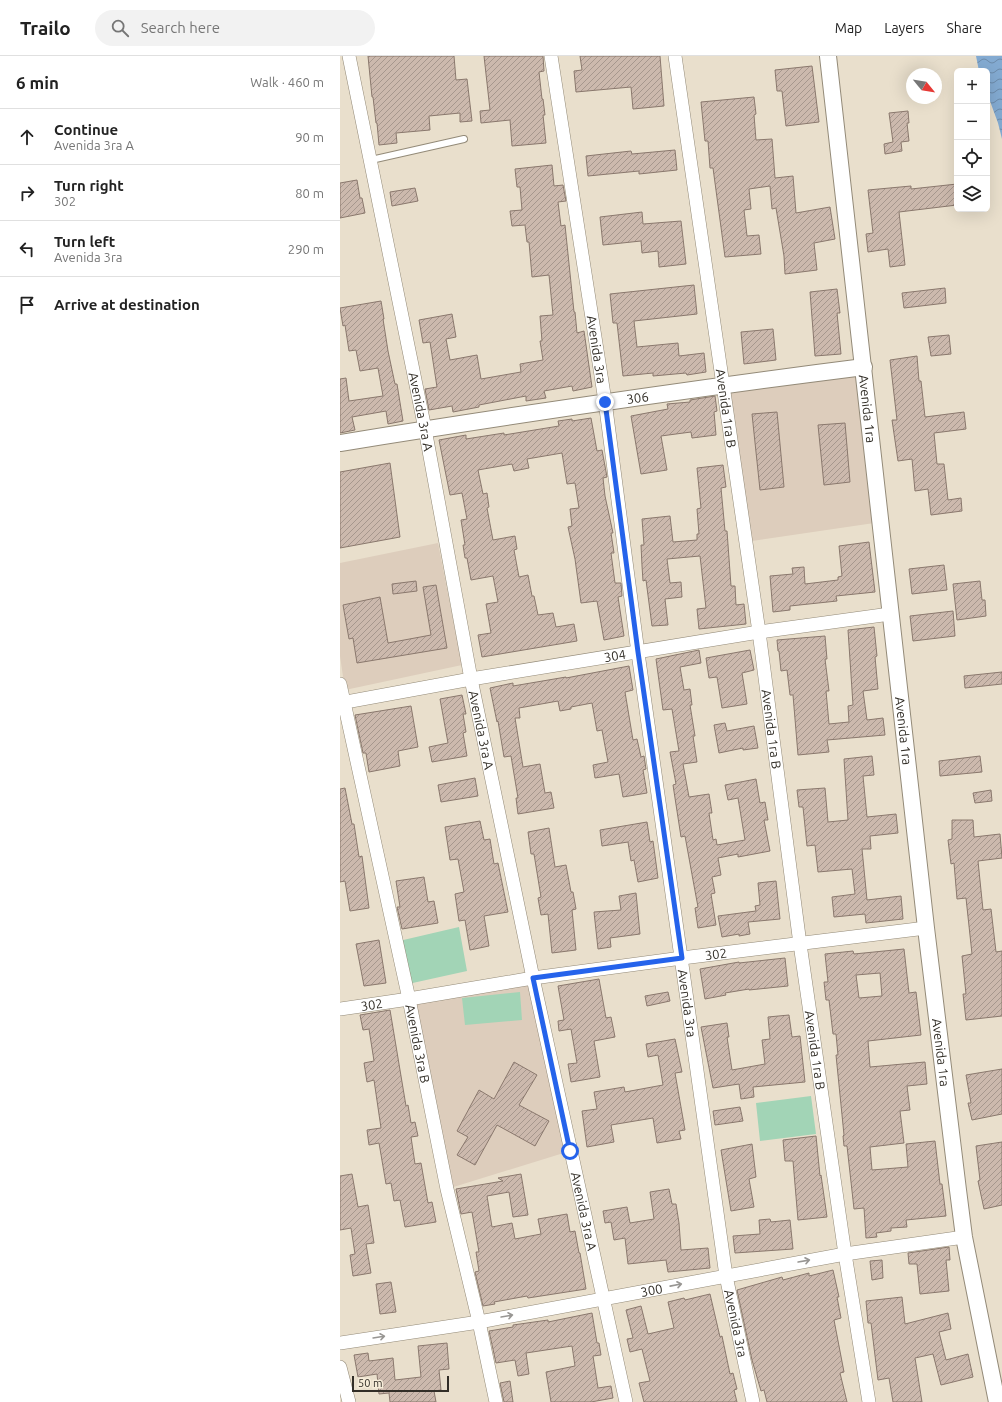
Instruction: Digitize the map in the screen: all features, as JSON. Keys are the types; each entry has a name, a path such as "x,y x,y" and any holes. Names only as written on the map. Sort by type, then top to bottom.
{"street":[{"name":"Avenida 3ra A","path":"349,56 425,430 471,679 533,978 626,1402"},
{"name":"Avenida 3ra","path":"551,56 605,402 638,652 726,1276 753,1402"},
{"name":"Avenida 1ra B","path":"674,56 759,632 800,944 845,1254 869,1402"},
{"name":"Avenida 1ra","path":"828,56 926,928 964,1237 997,1402"},
{"name":"306","path":"340,443 605,402 864,367"},
{"name":"304","path":"342,703 471,679 759,632 890,614"},
{"name":"Avenida 3ra B","path":"340,684 342,703 408,999 447,1189 479,1322 496,1402"},
{"name":"302","path":"340,1009 533,978 926,928"},
{"name":"300","path":"340,1343 479,1322 845,1254 964,1237"},
{"path":"340,1367 349,1402"}],"lane":[{"path":"371,160 464,139"}],"shaded area":[{"path":"864,367 881,522 745,542 723,385"},
{"path":"438,543 462,665 345,690 340,656 340,563"},
{"path":"533,978 570,1151 447,1189 409,999"}],"green space":[{"path":"459,927 467,971 408,984 399,941"},
{"path":"520,992 522,1020 465,1025 462,998"},
{"path":"811,1096 816,1134 760,1141 756,1103"}],"water":[{"path":"976,56 1002,56 1002,139 990,101 990,68 978,68"}],"building":[{"path":"368,56 454,56 456,80 467,79 472,121 460,122 460,113 429,116 430,130 396,133 397,143 379,145"},
{"path":"484,56 543,56 544,71 539,72 545,115 543,115 546,143 512,146 510,120 481,123 480,111 490,110"},
{"path":"580,56 660,56 664,106 633,109 631,87 576,92 574,71 582,70"},
{"path":"812,66 819,122 786,126 782,91 777,91 775,70"},
{"path":"754,97 756,114 754,115 756,140 772,139 775,178 793,176 796,213 830,207 835,239 814,243 817,270 785,274 784,256 776,208 772,209 770,186 749,189 751,209 744,210 747,236 759,235 761,254 725,257 713,168 710,168 708,141 705,141 701,102"},
{"path":"908,111 909,123 907,123 909,141 901,142 902,151 885,154 884,144 893,142 889,113"},
{"path":"675,150 677,170 639,174 639,171 588,176 586,156 631,151 632,154"},
{"path":"552,165 554,186 563,185 566,201 558,202 561,226 565,225 577,333 584,331 592,387 573,391 572,386 544,391 546,398 526,401 526,396 479,405 479,407 453,412 452,406 429,410 425,389 437,387 430,342 423,343 419,320 452,314 456,337 446,339 450,360 477,355 481,379 521,372 520,364 543,360 540,341 542,341 540,316 553,315 549,275 532,277 529,242 527,242 525,225 512,226 510,211 522,210 520,187 517,187 515,169"},
{"path":"357,180 360,198 362,198 365,213 340,218 340,183"},
{"path":"954,184 954,205 899,212 905,265 890,267 888,249 868,252 866,234 873,233 868,190 911,186 911,189"},
{"path":"415,188 418,201 392,206 390,192"},
{"path":"642,212 643,224 681,221 686,264 659,267 658,251 642,253 641,241 603,245 600,217"},
{"path":"694,285 697,314 634,321 637,347 678,343 679,356 704,353 706,372 687,375 686,373 653,376 653,373 623,376 617,323 613,323 610,294"},
{"path":"945,288 946,303 904,308 902,293"},
{"path":"837,289 840,313 837,313 841,354 815,356 810,292"},
{"path":"381,301 388,351 395,384 397,384 403,421 388,424 386,411 352,417 355,430 340,433 340,379 346,378 349,401 383,396 378,368 360,371 356,350 349,351 345,325 343,326 340,308"},
{"path":"773,329 776,360 744,364 741,332"},
{"path":"949,335 951,354 931,356 928,337"},
{"path":"917,356 919,381 921,381 925,417 964,412 966,429 934,433 937,464 944,464 948,500 961,498 962,511 931,515 928,489 915,491 912,459 898,461 892,420 897,420 890,360"},
{"path":"715,396 717,411 714,412 716,435 692,438 691,432 661,436 667,470 641,474 631,416 668,409 667,404 690,402 690,400"},
{"path":"777,412 784,487 760,490 752,414"},
{"path":"591,418 597,451 602,450 607,477 603,478 605,496 613,533 611,533 614,553 611,553 615,583 621,583 622,596 618,597 624,636 604,640 597,601 581,603 575,559 568,527 572,526 570,509 579,508 575,483 567,484 562,453 527,459 529,468 514,471 512,464 478,470 483,494 487,493 489,507 487,508 493,540 515,536 517,549 514,550 519,577 528,575 532,596 534,596 538,615 553,613 556,627 574,624 577,641 482,657 478,635 491,633 486,604 498,602 493,576 471,580 463,545 465,545 461,520 467,519 462,493 450,495 439,440 466,435 466,439 504,433 504,435 559,426 558,421 572,419 572,421"},
{"path":"845,423 850,482 824,485 818,425"},
{"path":"390,463 400,537 340,548 340,472"},
{"path":"723,465 726,487 721,488 725,531 727,531 731,586 735,586 736,605 744,604 746,624 699,629 697,609 706,608 700,556 667,559 670,583 681,582 682,597 665,599 668,625 652,626 646,580 643,581 641,545 644,545 642,519 670,516 673,542 697,540 697,534 699,534 697,509 701,508 697,468"},
{"path":"869,542 875,592 836,596 837,601 790,606 790,610 773,612 770,576 793,574 792,568 804,567 805,584 838,580 838,577 842,576 839,546"},
{"path":"944,565 947,590 912,594 909,569"},
{"path":"416,581 417,591 393,594 392,584"},
{"path":"980,581 982,600 985,600 986,616 957,620 953,584"},
{"path":"436,585 447,648 357,663 353,638 349,639 343,605 380,597 388,643 431,635 423,587"},
{"path":"953,611 955,636 913,641 910,616"},
{"path":"874,627 878,689 863,691 867,720 883,718 885,735 827,740 829,752 798,755 793,695 790,695 787,670 781,671 777,640 825,636 827,659 825,659 829,691 826,691 829,724 849,722 848,706 853,705 848,630"},
{"path":"699,650 701,663 680,667 684,690 690,689 692,705 690,705 697,762 683,764 689,797 709,794 712,813 709,813 713,840 716,839 717,845 745,840 738,798 728,800 725,785 756,779 760,803 765,802 768,820 764,820 770,851 738,857 738,854 718,858 721,875 712,877 715,893 711,894 716,925 698,928 695,908 698,907 685,836 681,837 673,785 676,784 670,752 679,751 672,709 663,710 656,659"},
{"path":"750,650 754,670 742,673 747,704 722,708 717,677 709,678 706,658"},
{"path":"629,666 633,690 625,692 633,740 637,739 641,757 644,756 646,769 643,770 647,793 623,797 619,774 595,778 593,765 608,762 602,730 597,731 592,703 571,707 571,709 560,711 558,701 519,708 520,718 515,718 523,767 540,764 545,793 551,792 554,808 518,814 516,798 518,798 511,756 504,757 498,721 497,722 490,688 513,683 513,686 566,678"},
{"path":"1002,672 1002,684 965,688 964,676"},
{"path":"462,695 466,714 463,714 466,732 463,733 467,756 432,762 429,747 448,743 440,699"},
{"path":"411,706 418,747 398,751 400,766 369,772 366,753 363,753 355,715"},
{"path":"725,723 727,731 754,726 758,748 743,750 743,748 719,753 714,725"},
{"path":"872,756 874,775 863,776 867,817 896,814 898,833 870,836 871,849 862,849 867,900 901,896 903,919 866,923 865,914 834,917 832,897 855,894 852,869 818,872 815,845 807,846 803,807 799,807 797,790 825,788 828,822 848,820 844,759"},
{"path":"980,756 982,772 940,776 939,761"},
{"path":"475,778 478,796 441,802 438,785"},
{"path":"345,788 352,824 354,824 359,857 362,856 369,908 350,911 345,881 340,882 340,789"},
{"path":"991,790 992,801 975,803 973,793"},
{"path":"952,820 973,820 974,837 1000,834 1002,858 978,861 983,910 991,909 996,952 1002,951 1002,1016 966,1020 963,994 966,994 962,956 972,954 966,898 957,899 954,863 951,864 948,840 952,839"},
{"path":"480,821 484,840 490,839 494,864 498,863 508,912 484,916 489,946 470,950 465,920 459,921 455,894 464,892 458,859 450,860 445,827"},
{"path":"647,822 650,842 653,841 658,878 638,882 634,860 631,861 628,842 602,846 600,830"},
{"path":"549,828 555,867 566,865 576,909 572,910 576,950 552,953 548,914 541,915 538,898 541,897 534,854 531,854 528,832"},
{"path":"424,877 428,902 434,901 438,923 402,929 397,907 400,907 396,881"},
{"path":"776,881 780,919 748,922 750,934 722,937 718,916 756,911 755,906 760,905 758,883"},
{"path":"636,893 640,934 610,938 611,947 598,949 594,912 621,910 619,896"},
{"path":"379,940 386,983 364,986 356,944"},
{"path":"904,949 909,993 916,992 921,1035 868,1041 870,1067 925,1062 927,1084 907,1086 910,1110 900,1111 904,1143 870,1147 872,1170 908,1167 906,1144 935,1141 940,1184 942,1184 946,1216 906,1220 907,1227 891,1228 891,1231 876,1233 877,1237 866,1238 864,1208 854,1209 847,1146 844,1146 836,1055 838,1055 836,1034 833,1034 829,1000 826,1000 824,982 828,982 825,954 853,951 854,954","holes":["880,973 882,996 859,998 856,975"]},
{"path":"785,958 788,986 749,989 725,993 726,995 705,999 700,969 739,962"},
{"path":"599,979 606,1018 611,1017 615,1037 594,1041 600,1077 571,1082 568,1064 577,1063 571,1029 559,1031 558,1021 564,1020 558,986"},
{"path":"668,992 670,1001 647,1006 645,996"},
{"path":"390,1010 406,1106 408,1105 411,1123 415,1122 418,1136 411,1137 415,1164 421,1163 428,1203 432,1202 436,1222 405,1227 400,1200 394,1201 391,1183 386,1184 379,1143 369,1145 367,1130 381,1128 374,1080 367,1082 364,1063 374,1061 369,1029 363,1030 360,1015"},
{"path":"789,1015 792,1037 800,1036 805,1082 753,1087 754,1097 741,1099 739,1084 713,1088 701,1027 727,1023 729,1037 727,1037 732,1070 765,1064 762,1040 770,1039 768,1017"},
{"path":"675,1039 682,1072 675,1073 685,1130 679,1131 681,1139 657,1143 653,1118 611,1125 614,1142 587,1147 582,1111 597,1109 594,1092 624,1087 625,1092 663,1085 658,1055 648,1057 646,1044"},
{"path":"514,1062 537,1075 519,1105 549,1121 535,1146 497,1125 475,1165 457,1155 468,1137 457,1131 479,1090 494,1099"},
{"path":"1002,1069 1002,1114 972,1120 968,1103 971,1103 966,1075"},
{"path":"740,1107 743,1121 715,1125 713,1111"},
{"path":"816,1136 820,1176 821,1175 827,1217 798,1220 793,1161 785,1161 783,1140"},
{"path":"1002,1142 1002,1205 984,1209 978,1181 980,1180 976,1146"},
{"path":"752,1144 756,1177 749,1179 754,1207 731,1211 721,1150"},
{"path":"352,1174 358,1207 368,1205 374,1243 366,1244 371,1273 353,1276 350,1255 355,1254 351,1228 340,1230 340,1176"},
{"path":"521,1174 528,1215 513,1217 509,1192 487,1196 492,1227 512,1223 515,1239 541,1234 538,1219 567,1214 570,1232 575,1231 586,1289 528,1298 527,1296 494,1302 495,1304 483,1306 475,1272 479,1271 476,1252 479,1252 472,1212 461,1214 456,1189 503,1181 498,1178"},
{"path":"669,1189 672,1204 676,1204 681,1250 708,1248 710,1268 668,1272 666,1260 628,1264 625,1238 614,1240 611,1222 605,1223 603,1211 627,1207 630,1223 654,1219 650,1192"},
{"path":"770,1219 771,1222 790,1220 793,1249 735,1253 733,1236 760,1234 759,1220"},
{"path":"949,1247 950,1260 946,1260 949,1291 920,1294 917,1264 909,1264 908,1253"},
{"path":"882,1260 883,1278 872,1280 870,1261"},
{"path":"833,1270 839,1297 837,1297 841,1318 834,1320 844,1372 840,1373 847,1402 767,1402 764,1390 761,1391 752,1360 737,1290 782,1277 783,1280 809,1273 809,1276"},
{"path":"391,1282 396,1312 380,1314 376,1284"},
{"path":"710,1294 720,1337 722,1336 730,1374 733,1373 737,1389 734,1390 737,1402 644,1402 639,1383 650,1381 642,1349 630,1352 627,1339 633,1338 626,1310 641,1306 648,1334 674,1328 668,1302 684,1298 685,1300"},
{"path":"902,1297 905,1324 948,1313 951,1329 939,1332 946,1360 968,1354 973,1377 941,1385 933,1354 915,1358 922,1402 893,1402 889,1378 878,1380 871,1323 868,1323 866,1301"},
{"path":"592,1313 597,1343 599,1343 601,1355 593,1356 598,1388 611,1386 613,1398 591,1402 551,1402 546,1372 575,1366 572,1346 526,1353 529,1374 518,1376 515,1360 496,1363 489,1331 513,1327 513,1325 548,1320 548,1322"},
{"path":"447,1343 449,1369 439,1370 441,1390 434,1391 436,1402 390,1402 389,1393 379,1394 377,1374 358,1377 354,1355 368,1353 369,1361 393,1358 395,1380 421,1377 418,1346"},
{"path":"510,1381 513,1402 504,1402 500,1383"}],"route":[{"path":"570,1151 533,978 682,958 638,652 605,402"}]}
